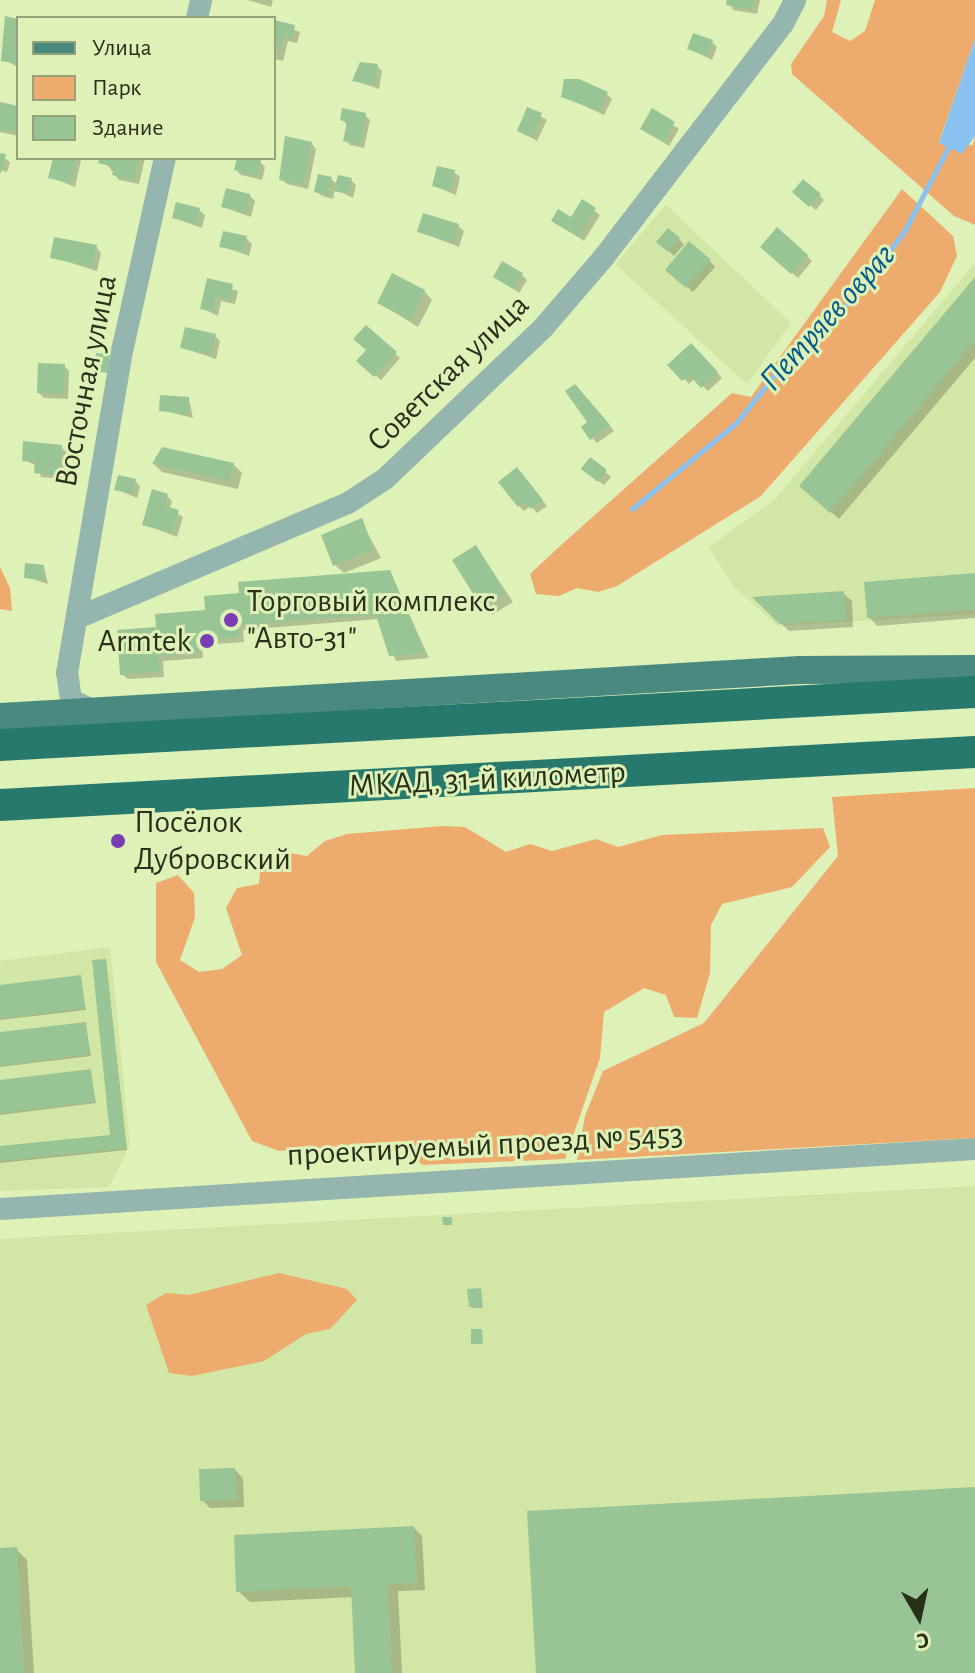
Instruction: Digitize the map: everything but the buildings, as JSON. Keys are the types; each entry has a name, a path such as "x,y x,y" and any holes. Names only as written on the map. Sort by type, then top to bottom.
{"highway":[{"name":"МКАД, 31-й километр","path":"0,745 975,692"},
{"name":"МКАД, 31-й километр","path":"0,805 975,752"}],"main road":[{"path":"9,716 800,670 975,669"}],"street":[{"name":"Советская улица","path":"77,618 348,503 385,479 554,316 773,37 795,0"},
{"name":"Восточная улица","path":"77,618 123,347 165,160"},
{"path":"77,618 67,673 71,700 94,711"},
{"path":"9,716 52,700 67,673"},
{"name":"проектируемый проезд № 5453","path":"0,1209 975,1149"}],"shaded area":[{"path":"666,205 791,323 747,384 615,264"},
{"path":"975,263 975,614 778,626 734,587 709,547 775,499"},
{"path":"110,947 130,1145 109,1187 0,1191 0,961"},
{"path":"975,1186 975,1673 0,1673 0,1239"}],"green space":[{"path":"827,0 841,0 832,32 850,41 865,31 875,0 975,0 975,39 939,142 973,145 975,136 975,225 954,216 792,74 791,64 824,16"},
{"path":"902,189 953,236 957,256 940,292 761,496 617,586 598,592 577,588 559,596 536,594 530,574 560,546 732,393 751,397"},
{"path":"0,567 10,588 12,611 0,609"},
{"path":"975,788 975,1138 577,1160 585,1116 603,1071 704,1023 838,856 832,797"},
{"path":"465,827 506,852 530,844 552,851 596,839 618,847 662,835 823,828 830,847 792,887 722,904 711,925 710,973 697,1018 674,1017 666,995 644,988 604,1012 600,1058 565,1159 422,1165 402,1141 279,1151 252,1141 156,962 156,883 178,875 194,893 195,917 180,960 199,972 222,969 242,955 226,908 237,888 259,884 261,859 284,852 307,856 325,841 347,834"},
{"path":"279,1273 347,1289 357,1300 330,1329 306,1334 264,1361 192,1376 169,1373 146,1305 166,1293 189,1295"}],"water":[{"path":"975,39 975,136 962,154 939,143"}],"waterway":[{"name":"Петряев овраг","path":"632,509 737,422 800,343 856,296 905,230 949,146"}],"place":[{"name":"Торговый комплекс \"Авто-31\"","path":"231,620"},
{"name":"Armtek","path":"207,641"},
{"name":"Посёлок Дубровский","path":"118,841"}]}
